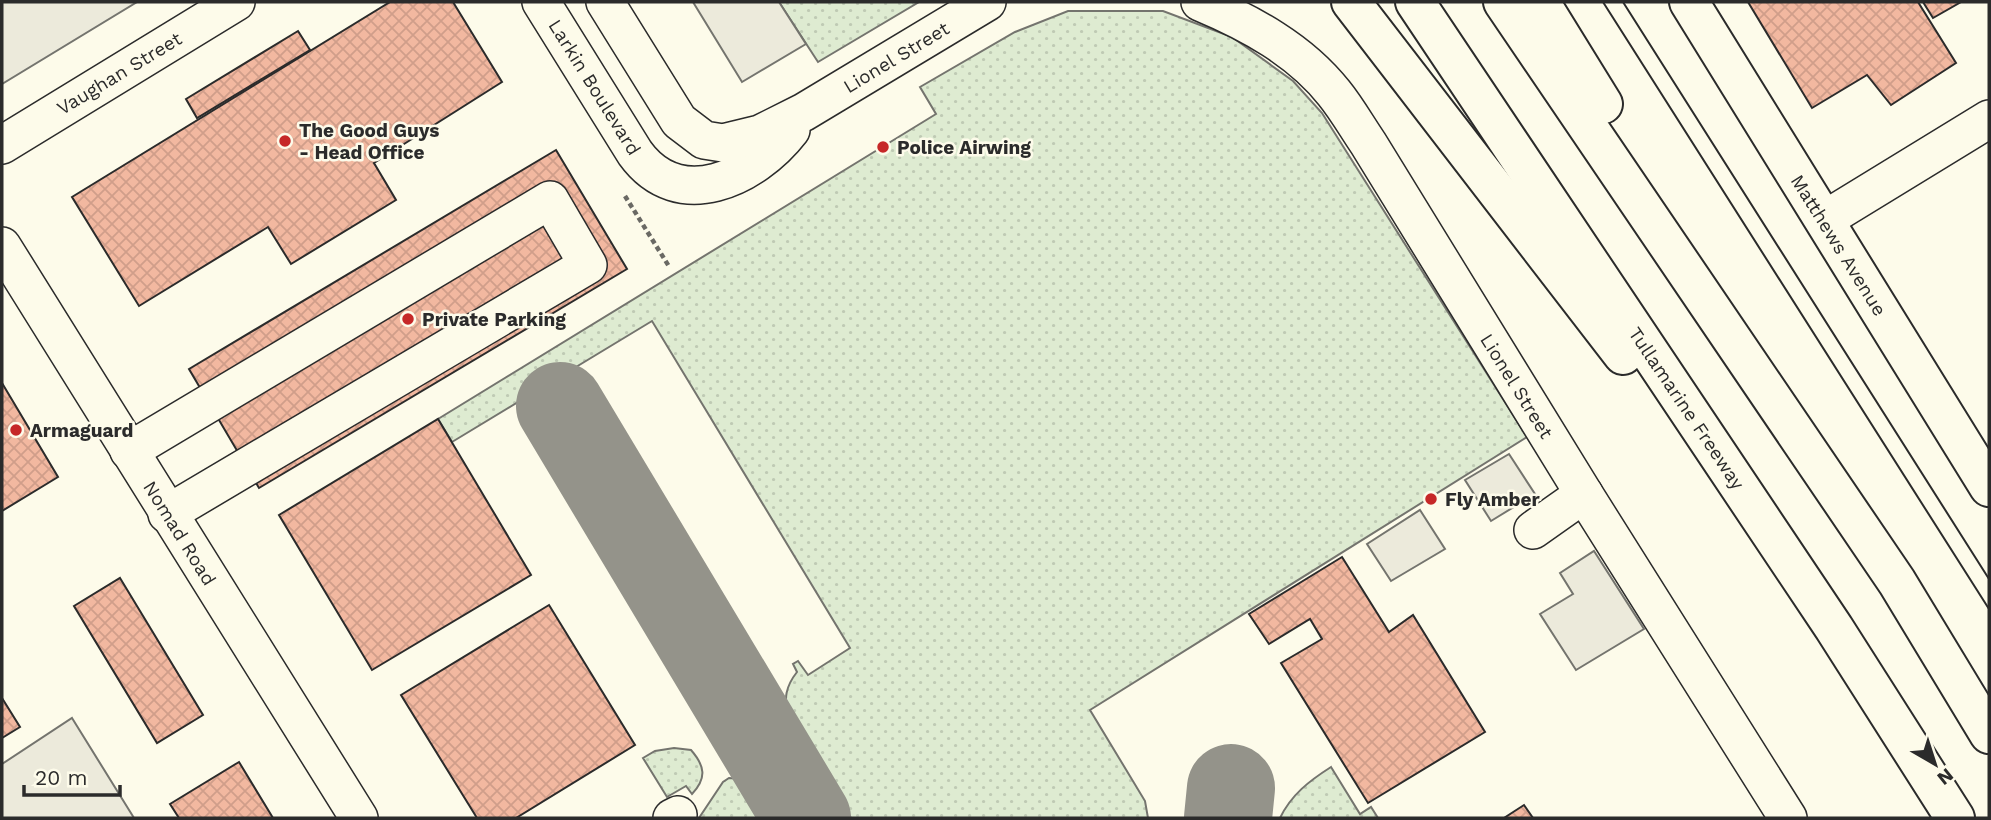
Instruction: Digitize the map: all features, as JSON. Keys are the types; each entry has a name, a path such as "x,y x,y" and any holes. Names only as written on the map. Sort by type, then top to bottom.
{"main road":[{"path":"1351,2 1834,628"},
{"name":"Tullamarine Freeway","path":"1415,2 1834,628 1955,818"},
{"path":"1503,2 1896,582"},
{"path":"1539,2 1989,734"},
{"name":"Matthews Avenue","path":"1689,2 1989,487"}],"street":[{"name":"Vaughan Street","path":"2,145 236,2"},
{"name":"Larkin Boulevard","path":"541,2 635,153 645,165 666,179 698,186 717,183 733,176 763,157 787,135 804,112"},
{"path":"606,2 675,114 687,129 704,140 723,143 747,138 804,112"},
{"name":"Lionel Street","path":"804,112 987,2"},
{"name":"Lionel Street","path":"1200,2 1278,42 1334,92 1788,818"},
{"path":"1824,220 1989,119"},
{"path":"129,451 550,200 588,265 167,514"},
{"name":"Nomad Road","path":"2,246 359,818"},
{"path":"1533,530 1584,495"}],"green space":[{"path":"779,2 919,2 818,62"},
{"path":"1068,11 1163,11 1232,37 1293,81 1322,113 1527,437 1090,710 1145,801 1148,818 851,818 789,715 786,698 790,682 797,672 793,664 798,661 808,675 850,648 652,321 452,442 438,419 936,114 920,87 1015,32"},
{"path":"674,748 691,750 699,761 702,777 692,794 686,786 667,797 643,758 655,751"},
{"path":"1331,767 1360,814 1371,807 1378,818 1280,818 1301,789"},
{"path":"729,778 740,779 764,818 699,818 723,782"}],"shaded area":[{"path":"2,2 137,2 2,84"},
{"path":"693,2 779,2 806,44 742,82"},
{"path":"1509,454 1535,494 1491,521 1465,480"},
{"path":"1420,510 1445,549 1391,581 1367,544"},
{"path":"1594,551 1644,629 1576,670 1540,614 1573,594 1560,573"},
{"path":"72,718 134,818 2,818 2,764"}],"building":[{"name":"The Good Guys - Head Office","path":"390,2 453,2 502,82 374,163 396,200 291,264 268,227 139,306 72,197"},
{"path":"1748,2 1918,2 1956,63 1891,105 1867,75 1812,108"},
{"path":"1923,2 1961,2 1933,18"},
{"path":"298,31 310,50 197,118 186,99"},
{"name":"Private Parking","path":"556,150 627,269 259,488 189,369"},
{"name":"Armaguard","path":"2,383 58,477 2,511"},
{"path":"438,419 531,575 372,670 279,515"},
{"path":"1342,557 1389,632 1413,615 1485,732 1368,803 1281,663 1322,639 1310,619 1269,644 1249,614"},
{"path":"120,578 203,715 157,743 74,606"},
{"path":"549,605 635,745 516,818 477,818 401,695"},
{"path":"2,698 20,727 2,738"},
{"path":"239,762 273,818 179,818 170,804"},
{"path":"1524,805 1533,818 1504,818"}],"taxiway":[{"path":"560,406 807,818"},
{"path":"1228,818 1231,788"}],"tram line":[{"path":"1603,2 1989,609"},
{"path":"1623,2 1989,579"}],"place":[{"name":"The Good Guys - Head Office","path":"285,141"},
{"name":"Police Airwing","path":"883,147"},
{"name":"Private Parking","path":"408,319"},
{"name":"Armaguard","path":"16,430"},
{"name":"Fly Amber","path":"1431,499"}]}
